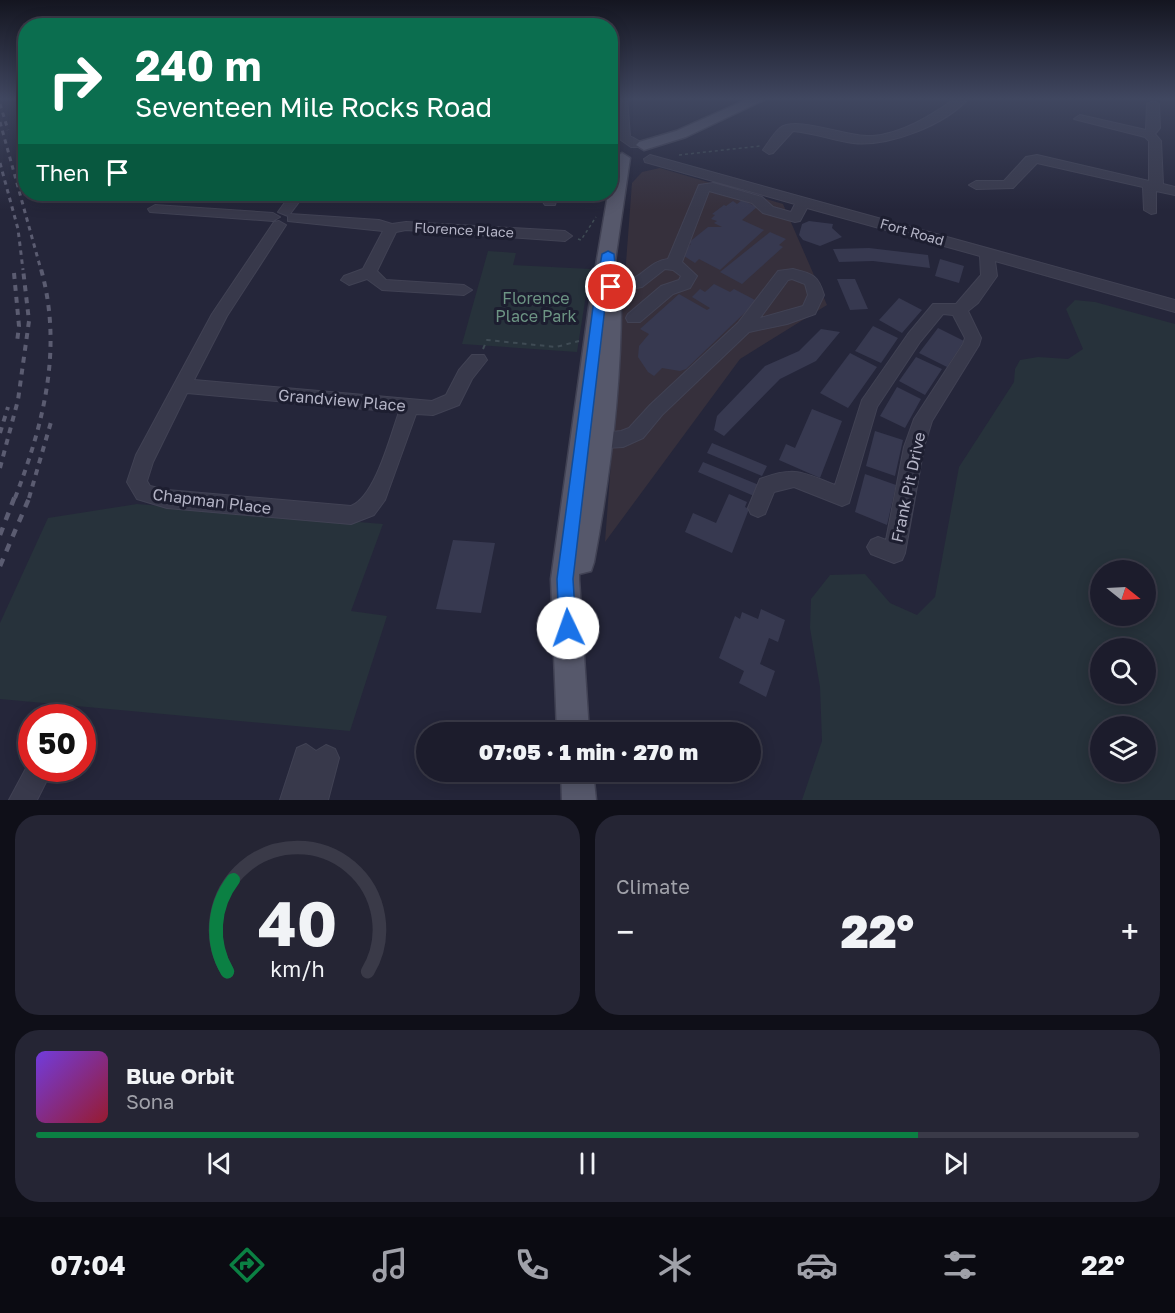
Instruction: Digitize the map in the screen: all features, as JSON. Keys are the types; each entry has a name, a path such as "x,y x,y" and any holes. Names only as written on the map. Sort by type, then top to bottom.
{"main road":[{"path":"618,179 629,150 677,135"},
{"path":"573,722 568,628 592,441 608,254 615,201"},
{"path":"592,441 612,349 608,254"},
{"path":"578,782 579,800"}],"street":[{"path":"623,135 629,150"},
{"path":"769,150 781,135"},
{"path":"834,135 862,141 888,135"},
{"path":"1150,135 1155,141 1151,210"},
{"path":"618,139 629,150"},
{"name":"Fort Road","path":"629,150 1175,306"},
{"path":"976,185 1008,185 1031,160 1037,159 1175,191"},
{"path":"674,264 704,189 713,188 757,200 768,210 795,218 804,201"},
{"name":"Chapman Place","path":"293,201 220,314 143,461 137,482 144,493 154,498 351,515 367,509 378,494 410,406"},
{"name":"Florence Place","path":"155,209 379,224 391,229 406,226 565,237"},
{"path":"349,280 369,272 391,229"},
{"path":"498,248 503,232"},
{"path":"758,508 767,485 795,478 842,497 868,405 914,338 939,308 959,310 972,299 989,276 987,254"},
{"path":"611,287 638,283 655,267 674,264 686,271 689,276 688,281 667,290 634,318"},
{"path":"369,272 382,285 464,290"},
{"name":"Frank Pit Drive","path":"878,547 894,553 914,447 923,419 971,345 973,338 959,310"},
{"path":"592,441 623,439 636,433 656,410 744,327"},
{"name":"Grandview Place","path":"182,386 433,408 447,405 453,400 465,375 478,360"},
{"path":"293,800 316,757 315,800"},
{"path":"22,800 32,782"}],"path":[{"path":"679,155 759,145 769,150"},
{"path":"565,237 581,240 596,218"},
{"path":"478,360 487,340 556,347 584,339"}],"shaded area":[{"path":"660,168 783,204 827,305 740,359 605,542 632,183 642,172"}],"green space":[{"name":"Florence Place Park","path":"488,251 516,253 513,265 590,269 577,352 462,344"},
{"path":"1075,300 1095,302 1175,324 1175,800 802,800 822,741 820,687 810,628 811,599 830,575 865,574 890,603 917,615 935,597 959,467 1014,382 1015,369 1020,360 1038,357 1068,359 1083,349 1066,309"},
{"path":"137,504 383,524 351,611 387,616 350,731 96,708 96,704 55,704 0,699 0,623 48,518"}],"building":[{"path":"742,200 757,207 742,220 764,230 720,270 699,259 695,263 684,256 684,250 691,244 688,243 708,227 722,227 714,223 717,221 711,219 715,215 712,214 724,205 733,201 737,204"},
{"path":"809,221 833,224 832,228 842,237 820,246 803,240 799,235 802,224"},
{"path":"770,232 786,239 779,245 783,247 742,284 720,272"},
{"path":"869,248 928,255 930,268 873,261 839,262 833,249"},
{"path":"940,259 964,266 959,283 935,276"},
{"path":"837,279 855,279 868,309 850,310"},
{"path":"714,284 730,292 734,289 757,301 686,369 680,371 662,368 654,376 648,372 638,357 639,346 649,334 640,329 679,294 707,310 710,308 692,297 700,289 705,292"},
{"path":"899,298 922,310 902,333 879,320"},
{"path":"873,326 898,338 881,363 855,351"},
{"path":"938,328 964,341 947,367 919,353"},
{"path":"821,329 840,332 816,361 780,379 724,436 714,430 717,416 765,366 799,351"},
{"path":"850,353 877,367 848,408 820,393"},
{"path":"916,357 942,369 925,395 899,381"},
{"path":"897,387 921,399 905,428 880,416"},
{"path":"812,409 842,421 820,478 779,460 786,444 795,448"},
{"path":"875,431 903,440 895,476 866,466"},
{"path":"712,443 767,466 762,476 707,453"},
{"path":"703,462 759,485 754,496 698,472"},
{"path":"865,474 896,485 887,525 855,512"},
{"path":"729,494 747,502 745,507 749,509 732,553 685,532 693,513 716,523"},
{"path":"453,540 495,543 481,613 436,609"},
{"path":"761,609 785,620 778,642 769,638 760,664 775,671 766,697 739,683 744,671 719,658 735,616 740,619 742,612 758,619"}],"railway":[{"path":"4,135 18,187"},
{"path":"0,163 18,229 23,270"},
{"path":"22,201 41,270"},
{"path":"0,468 18,400 29,321 23,269"},
{"path":"15,498 34,442 47,385 50,328 41,269"},
{"path":"14,273 19,326 17,342"},
{"path":"0,433 8,407"},
{"path":"29,498 51,422"},
{"path":"0,535 15,496"},
{"path":"0,566 30,496"}],"route":[{"path":"568,628 565,579 599,307 608,254 611,287"}]}
